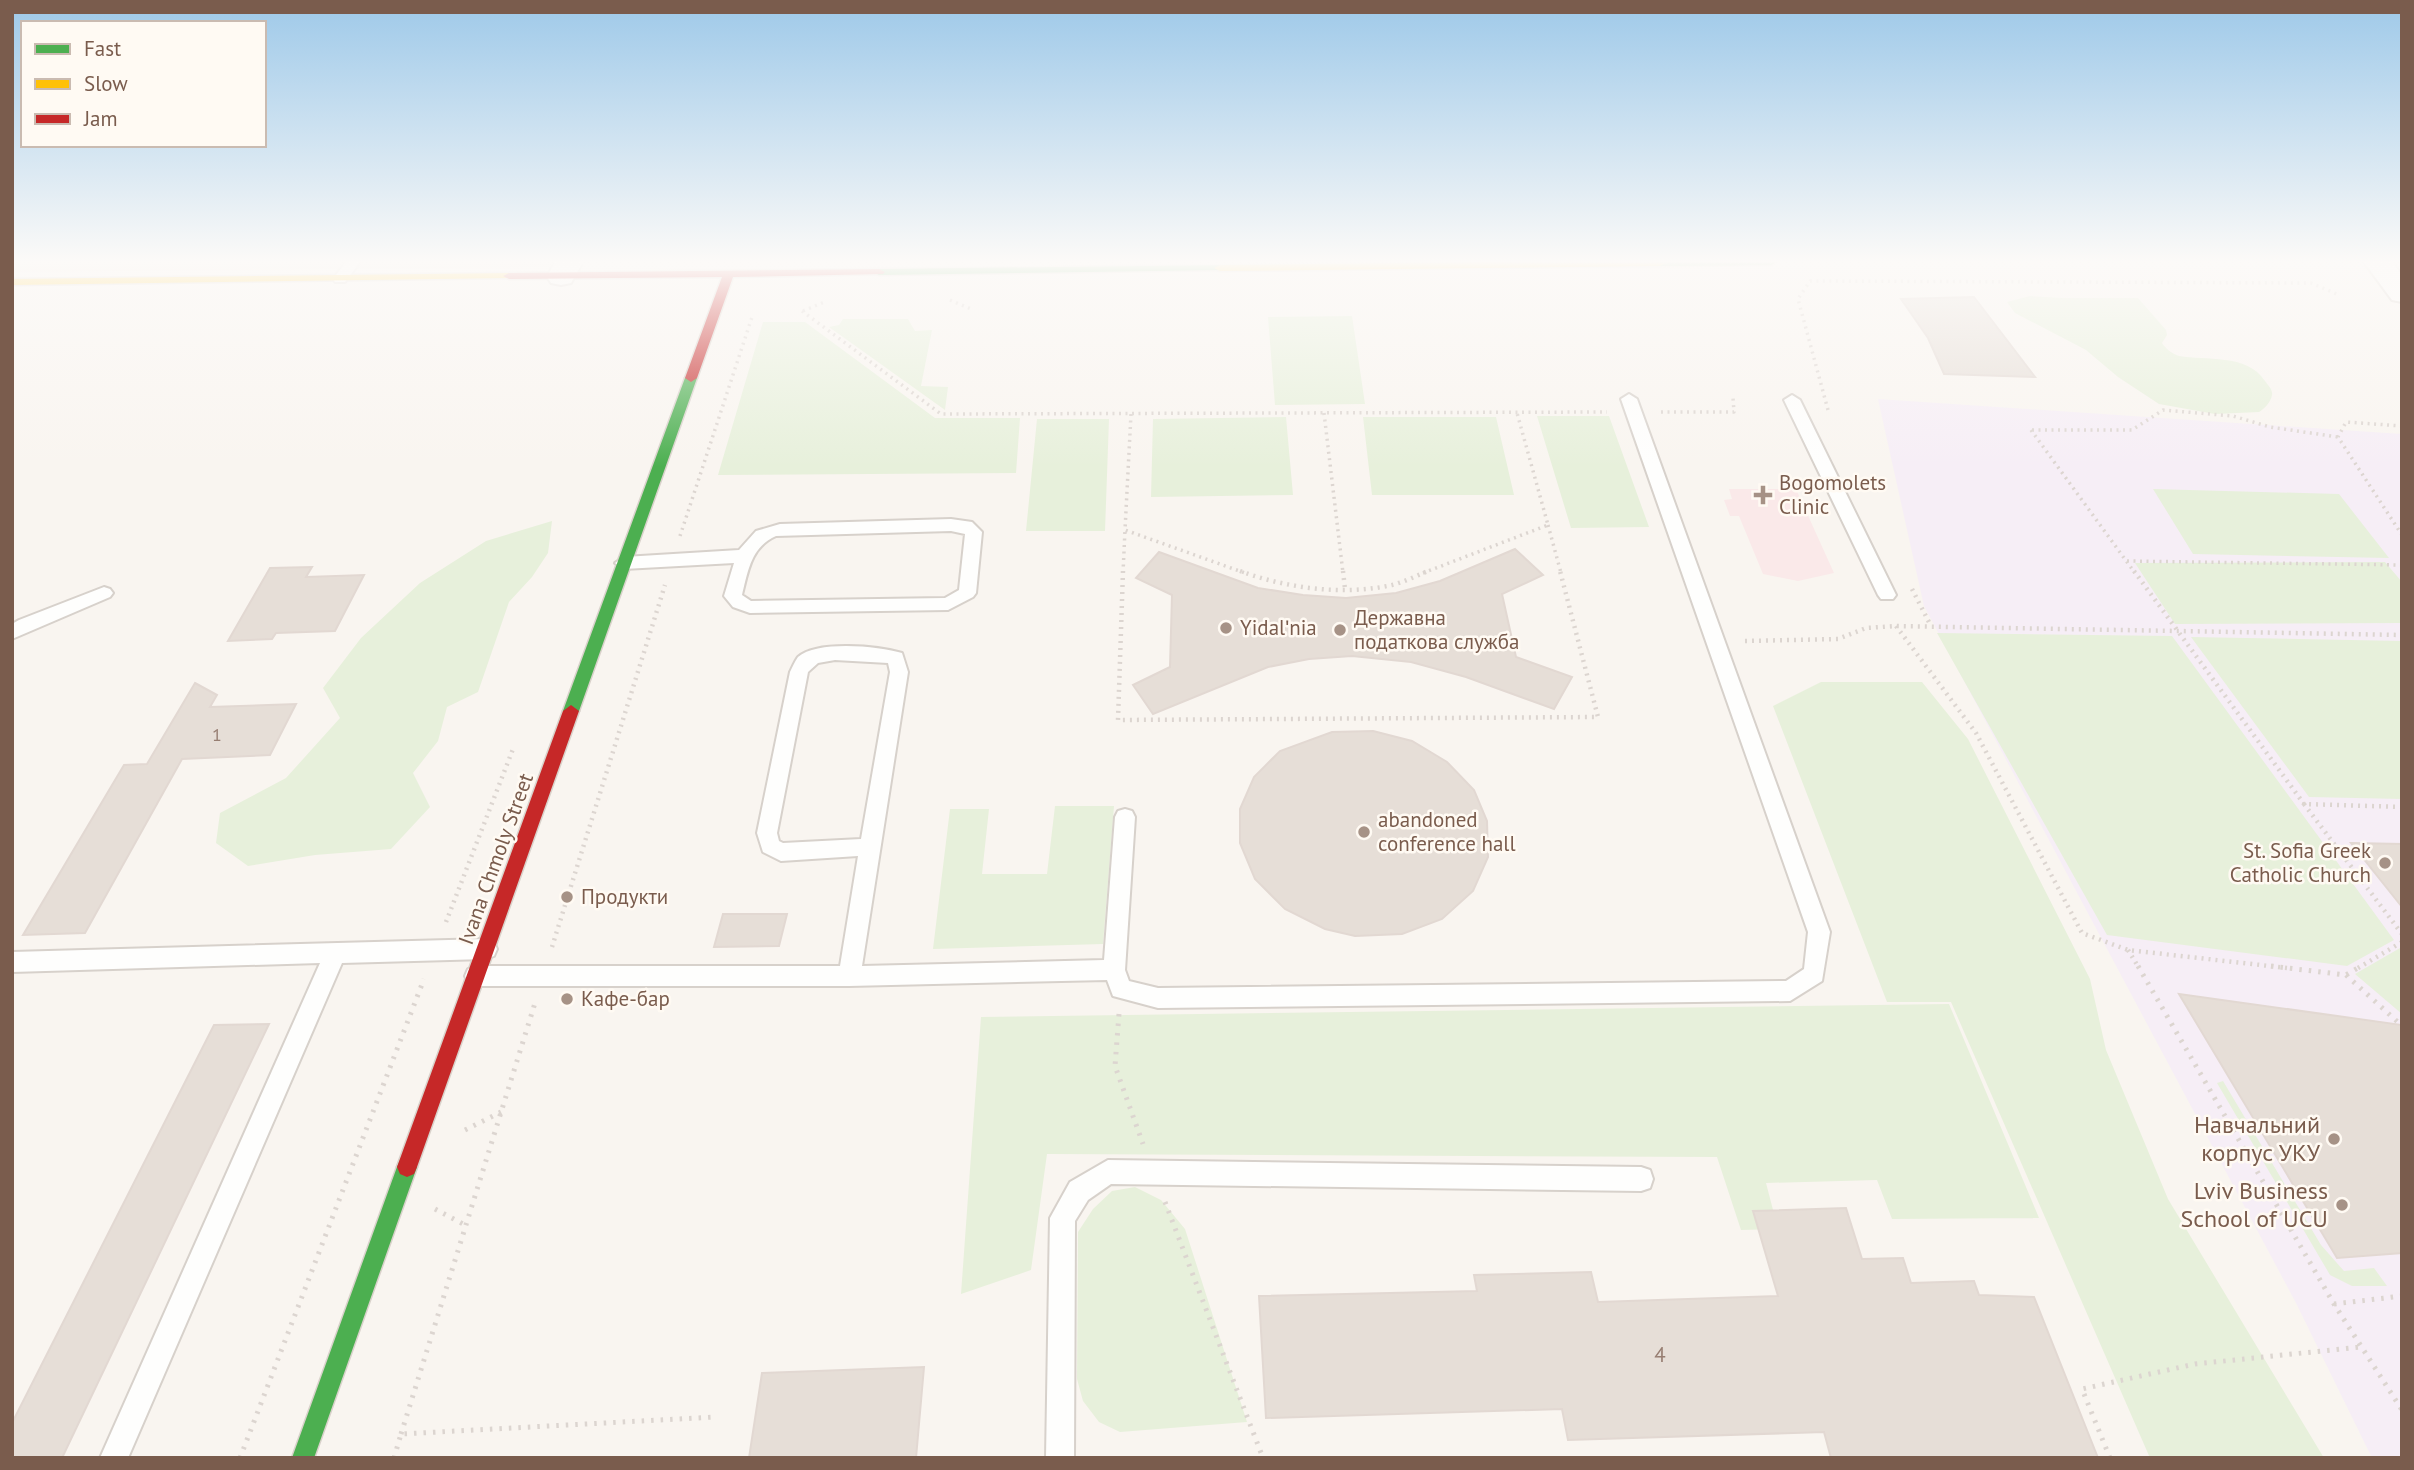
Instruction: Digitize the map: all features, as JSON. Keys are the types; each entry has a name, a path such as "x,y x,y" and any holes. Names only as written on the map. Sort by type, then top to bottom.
{"main road":[{"name":"Ivana Chmoly Street","path":"303,1458 707,331"}],"lane":[{"path":"1792,400 1887,595"},
{"path":"476,975 1117,980 1158,998 1790,991 1814,974 1819,932 1631,405"},
{"path":"951,525 966,526 974,532 967,593 948,604 750,607 739,603 733,596 744,556 758,536 789,528 951,525"},
{"path":"624,563 744,556"},
{"path":"12,633 24,625 104,593"},
{"path":"849,976 868,847 899,672 896,658 881,653 822,655 806,661 799,672 767,833 770,846 781,852 868,847"},
{"path":"1117,980 1125,817"},
{"path":"12,962 486,949"},
{"path":"114,1458 335,953"},
{"path":"1060,1458 1063,1218 1079,1191 1108,1172 1641,1179"}],"path":[{"path":"673,560 748,331"},
{"path":"828,331 941,414 1517,413 1631,405 1734,412 1732,398"},
{"path":"1806,331 1829,416"},
{"path":"2402,535 2338,438 2270,427 2233,416 2163,410 2132,430 2031,430 2402,934"},
{"path":"1324,413 1345,589"},
{"path":"1131,414 1118,720 1598,717 1517,413"},
{"path":"2338,438 2346,422 2402,426"},
{"path":"1125,530 1261,579 1304,587 1345,589 1392,585 1548,525"},
{"path":"2126,561 2402,565"},
{"path":"1912,589 1931,626"},
{"path":"1716,642 1838,639 1866,628 1896,626 2402,635"},
{"path":"1896,626 1976,733 2082,933 2128,950 2346,975 2401,1025"},
{"path":"240,1458 513,750"},
{"path":"2304,804 2402,807"},
{"path":"2346,975 2402,942"},
{"path":"2128,950 2334,1304 2402,1410"},
{"path":"1117,980 1115,1066 1263,1458"},
{"path":"461,1132 501,1112"},
{"path":"435,1209 465,1225"},
{"path":"2334,1304 2402,1296"},
{"path":"2110,1458 2082,1389 2195,1364 2361,1347"},
{"path":"394,1458 401,1434 715,1416"}],"shaded area":[{"path":"1878,399 2402,434 2402,1458 2372,1458 2296,1303 1924,606"},
{"path":"1729,489 1796,489 1834,573 1798,581 1763,574 1739,516 1730,516 1724,500 1732,499"}],"green space":[{"path":"760,331 817,331 935,418 1020,418 1016,473 718,475"},
{"path":"834,331 932,331 921,386 948,387 945,410"},
{"path":"1269,331 1354,331 1365,404 1275,405"},
{"path":"2049,331 2166,331 2167,335 2162,343 2169,351 2179,356 2225,360 2248,366 2269,386 2272,391 2271,398 2259,412 2215,414 2159,404 2118,377 2086,350"},
{"path":"1537,416 1609,416 1649,527 1571,528"},
{"path":"1286,417 1293,495 1151,497 1153,419"},
{"path":"1363,417 1496,417 1514,495 1372,495"},
{"path":"1037,419 1109,419 1105,531 1026,531"},
{"path":"2153,489 2339,494 2389,558 2193,554"},
{"path":"552,521 548,553 532,577 509,602 478,692 447,707 438,741 413,773 430,807 391,849 315,855 248,866 216,843 220,813 286,778 340,718 323,688 361,638 420,583 486,541"},
{"path":"2385,562 2402,582 2402,623 2175,624 2135,563"},
{"path":"1937,633 2172,636 2394,940 2347,966 2107,935"},
{"path":"2191,637 2402,641 2402,799 2309,797"},
{"path":"1821,682 1922,682 1968,739 2090,979 2106,1050 2168,1199 2324,1458 2150,1458 1951,1002 1887,1002 1773,706"},
{"path":"1055,806 1114,806 1103,944 933,949 950,809 989,809 982,874 1047,874"},
{"path":"2400,948 2402,950 2402,1014 2355,974"},
{"path":"1949,1004 2039,1218 1892,1219 1877,1180 1766,1183 1778,1229 1741,1230 1717,1157 1047,1154 1031,1270 961,1294 981,1017"},
{"path":"2223,1081 2321,1245 2344,1271 2374,1268 2387,1286 2352,1286 2330,1275 2217,1083"},
{"path":"1135,1187 1161,1200 1185,1229 1247,1422 1120,1432 1099,1422 1083,1401 1077,1379 1078,1232 1093,1209 1112,1191"}],"building":[{"path":"1923,331 2000,331 2035,377 1944,374"},
{"name":"Державна податкова служба","path":"1515,549 1543,575 1502,594 1516,657 1572,677 1554,709 1466,677 1411,662 1352,656 1309,659 1268,667 1153,714 1133,685 1170,667 1172,595 1136,578 1159,552 1258,588 1346,598 1396,593 1440,581"},
{"path":"312,567 306,577 364,575 335,631 276,633 272,639 228,641 270,568"},
{"path":"195,683 217,695 210,707 296,704 270,755 182,759 85,933 23,935 124,765 147,764"},
{"name":"abandoned conference hall","path":"1373,731 1412,741 1447,762 1474,790 1487,821 1488,857 1473,891 1442,919 1402,934 1355,936 1325,929 1285,909 1255,879 1240,843 1240,809 1254,777 1280,751 1332,732"},
{"name":"St. Sofia Greek Catholic Church","path":"2351,843 2402,844 2402,907"},
{"path":"723,914 787,914 779,946 714,947"},
{"name":"Навчальний корпус УКУ","path":"2179,994 2402,1025 2402,1253 2337,1258"},
{"path":"269,1024 62,1458 12,1458 12,1423 214,1025"},
{"path":"1846,1208 1862,1259 1903,1258 1911,1283 1974,1281 1979,1295 2034,1297 2098,1458 1831,1458 1824,1432 1568,1440 1562,1409 1266,1418 1259,1296 1477,1291 1474,1275 1591,1272 1598,1302 1778,1296 1753,1211"},
{"path":"924,1367 916,1458 749,1458 762,1373"}],"traffic: fast":[{"path":"571,711 691,378"},
{"path":"303,1458 407,1167"}],"traffic: jam":[{"path":"691,378 708,331"},
{"path":"407,1167 571,711"}],"place":[{"name":"Bogomolets Clinic","path":"1763,495"},
{"name":"Yidalʹnia","path":"1226,628"},
{"name":"Державна податкова служба","path":"1340,630"},
{"name":"abandoned conference hall","path":"1364,832"},
{"name":"St. Sofia Greek Catholic Church","path":"2385,863"},
{"name":"Продукти","path":"567,897"},
{"name":"Кафе-бар","path":"567,999"},
{"name":"Навчальний корпус УКУ","path":"2334,1139"},
{"name":"Lviv Business School of UCU","path":"2342,1205"}]}
